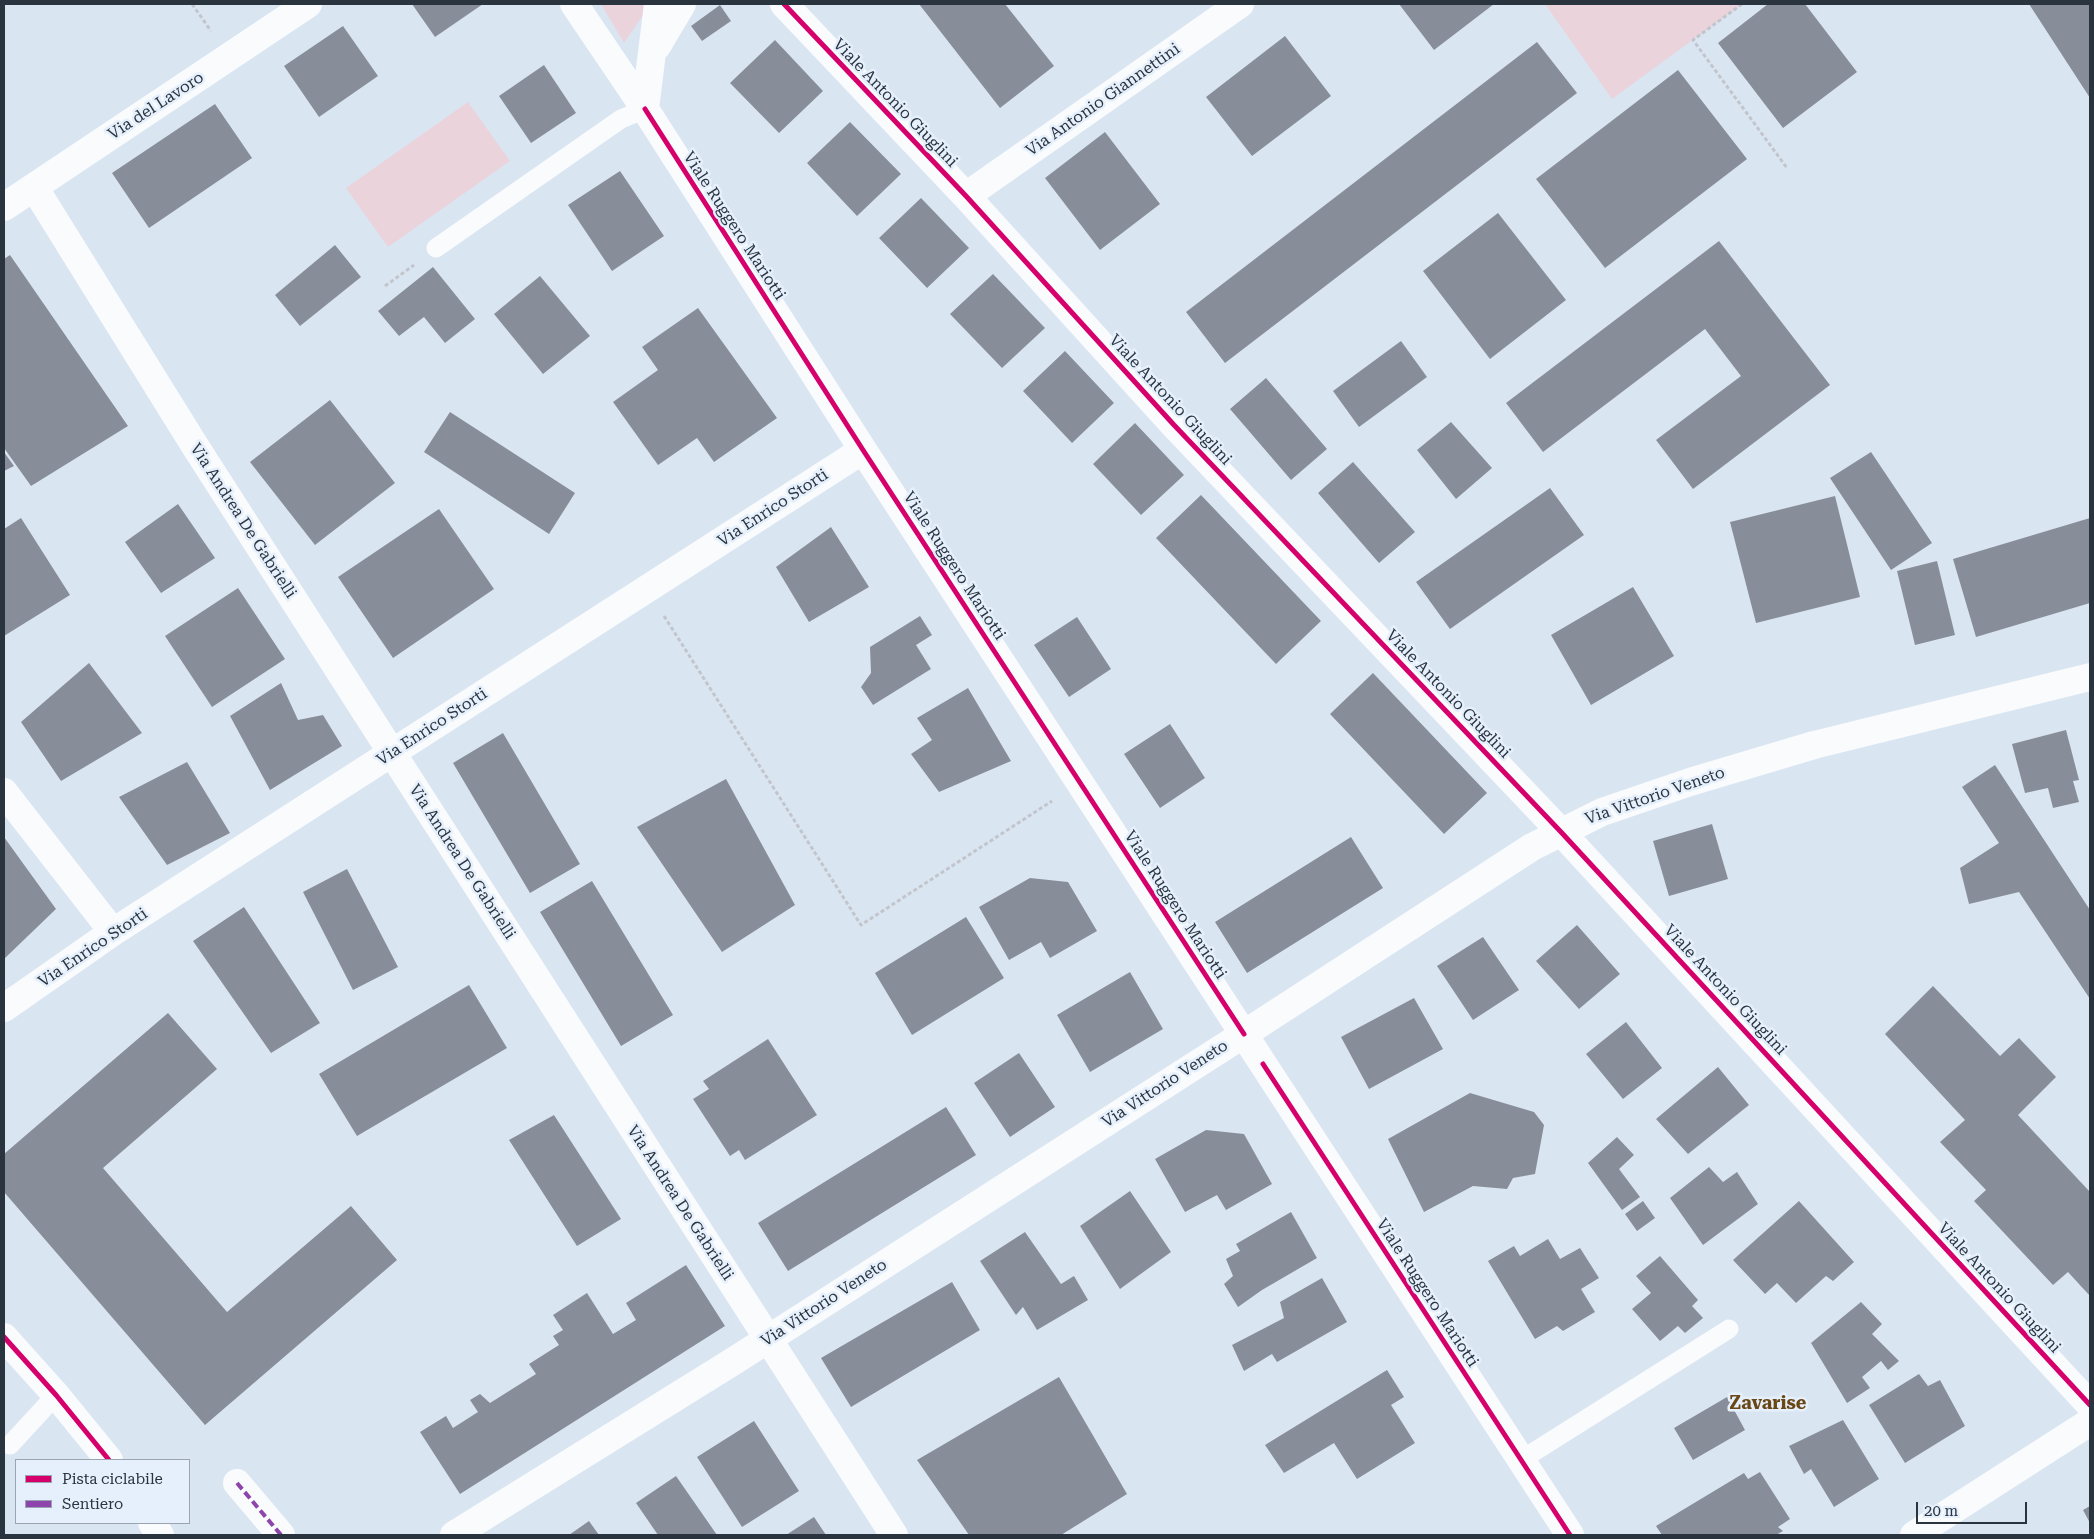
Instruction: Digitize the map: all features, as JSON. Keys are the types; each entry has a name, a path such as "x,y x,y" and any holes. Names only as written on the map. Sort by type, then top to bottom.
{"street":[{"name":"Via del Lavoro","path":"4,207 308,4"},
{"name":"Viale Ruggero Mariotti","path":"574,4 645,110 863,450 1570,1535"},
{"path":"645,110 658,4"},
{"path":"650,59 682,4"},
{"name":"Viale Antonio Giuglini","path":"784,4 966,196 1174,425 1561,832 2090,1405"},
{"name":"Via Antonio Giannettini","path":"966,196 1240,4"},
{"name":"Via Andrea De Gabrielli","path":"34,187 190,438 894,1535"},
{"name":"Via Enrico Storti","path":"4,1008 114,932 863,450"},
{"name":"Via Vittorio Veneto","path":"454,1535 767,1339 1532,847 1611,809 1690,782 1814,745 2090,677"},
{"path":"4,792 114,932"},
{"path":"4,1337 56,1395 108,1459"},
{"path":"1914,1535 2090,1422"},
{"path":"237,1483 281,1535"},
{"path":"153,1524 160,1535"}],"lane":[{"path":"436,248 621,119 645,110"},
{"path":"1521,1460 1729,1329"},
{"path":"10,1445 56,1395"}],"path":[{"path":"1742,4 1693,40 1787,168"},
{"path":"384,286 436,248"},
{"path":"647,589 861,925 1080,782"}],"shaded area":[{"path":"601,4 644,4 643,15 624,43"},
{"path":"1545,4 1742,4 1612,99"},
{"path":"468,102 510,161 388,247 346,188"}],"building":[{"path":"412,4 483,4 435,37"},
{"path":"919,4 1005,4 1054,66 1000,108"},
{"path":"1399,4 1494,4 1434,50"},
{"path":"1768,4 1805,4 1857,72 1783,128 1718,43"},
{"path":"2029,4 2090,4 2090,98"},
{"path":"720,5 731,21 702,41 691,26"},
{"path":"343,26 378,76 319,117 284,66"},
{"path":"1285,36 1331,96 1252,156 1206,97"},
{"path":"775,40 823,91 779,133 730,83"},
{"path":"1537,42 1577,93 1225,363 1186,312"},
{"path":"544,65 576,113 531,143 499,96"},
{"path":"1678,70 1747,159 1605,268 1536,179"},
{"path":"215,104 252,158 149,228 112,173"},
{"path":"850,122 901,174 857,216 807,163"},
{"path":"1105,132 1160,204 1100,250 1045,178"},
{"path":"620,171 664,236 612,271 568,205"},
{"path":"921,198 969,248 927,288 879,238"},
{"path":"1498,213 1566,300 1490,359 1423,271"},
{"path":"1719,241 1830,385 1693,489 1656,440 1741,376 1705,329 1543,452 1506,403"},
{"path":"335,245 361,277 300,326 275,295"},
{"path":"10,255 128,426 31,486 4,448 4,259"},
{"path":"433,267 475,319 445,343 424,317 399,336 378,311"},
{"path":"993,274 1045,328 1002,368 950,314"},
{"path":"540,276 590,336 543,374 494,314"},
{"path":"698,308 777,418 714,462 697,438 658,465 613,402 658,370 642,347"},
{"path":"1401,341 1427,377 1359,427 1333,391"},
{"path":"1065,351 1114,403 1072,443 1023,391"},
{"path":"1266,378 1327,449 1291,480 1230,409"},
{"path":"330,400 395,483 315,545 250,462"},
{"path":"450,412 575,493 549,534 424,452"},
{"path":"1451,422 1492,468 1456,499 1417,450"},
{"path":"1135,423 1184,475 1141,515 1093,464"},
{"path":"4,452 14,466 4,471"},
{"path":"1871,452 1932,543 1891,570 1830,478"},
{"path":"1353,462 1415,532 1379,563 1318,493"},
{"path":"1550,488 1584,535 1450,629 1416,582"},
{"path":"1201,495 1321,621 1276,664 1156,538"},
{"path":"1835,496 1860,597 1756,623 1730,522"},
{"path":"178,504 215,558 161,593 125,542"},
{"path":"439,509 494,589 393,658 338,577"},
{"path":"21,518 70,595 4,636 4,529"},
{"path":"2090,518 2090,603 1976,637 1953,559"},
{"path":"831,527 869,587 809,622 776,567"},
{"path":"1937,561 1955,635 1915,645 1897,571"},
{"path":"1633,587 1674,656 1591,705 1551,635"},
{"path":"238,588 285,659 212,707 165,636"},
{"path":"920,616 932,635 916,645 931,669 873,705 861,687 871,673 870,647"},
{"path":"1077,617 1111,669 1069,697 1034,645"},
{"path":"89,663 142,733 61,781 21,722"},
{"path":"1373,673 1487,793 1444,834 1330,714"},
{"path":"281,683 298,720 323,715 342,746 270,790 230,716"},
{"path":"968,688 1011,761 939,792 911,754 932,740 917,718"},
{"path":"1170,724 1205,778 1160,808 1124,754"},
{"path":"2066,730 2079,780 2073,781 2079,802 2053,808 2048,788 2025,793 2012,744"},
{"path":"503,733 580,864 530,893 453,763"},
{"path":"187,762 230,833 167,865 119,797"},
{"path":"1995,765 2090,910 2090,999 2019,892 1969,904 1960,868 1999,843 1962,787"},
{"path":"726,779 795,905 722,952 637,827"},
{"path":"1712,824 1728,879 1669,896 1653,841"},
{"path":"4,837 56,909 4,959"},
{"path":"1351,837 1383,888 1247,973 1215,922"},
{"path":"347,869 398,967 353,990 303,892"},
{"path":"1030,878 1068,882 1097,931 1050,958 1041,942 1009,960 979,907"},
{"path":"592,881 673,1015 621,1046 540,912"},
{"path":"244,907 320,1023 271,1053 193,941"},
{"path":"966,917 1004,978 912,1035 875,973"},
{"path":"1577,925 1620,974 1579,1009 1536,961"},
{"path":"1483,937 1519,990 1473,1020 1437,966"},
{"path":"1130,972 1163,1029 1090,1072 1057,1015"},
{"path":"469,985 507,1048 357,1136 319,1074"},
{"path":"1933,986 2000,1056 2019,1038 2056,1077 2018,1115 2090,1192 2090,1296 2068,1272 2053,1285 1974,1201 1986,1190 1940,1142 1965,1120 1885,1034"},
{"path":"1414,998 1443,1049 1369,1089 1341,1037"},
{"path":"168,1013 217,1069 103,1168 227,1312 351,1206 397,1260 205,1425 4,1192 4,1154"},
{"path":"1626,1022 1662,1068 1623,1099 1586,1054"},
{"path":"768,1039 817,1115 745,1160 739,1150 730,1156 693,1099 709,1089 703,1081"},
{"path":"1019,1053 1055,1107 1010,1137 974,1083"},
{"path":"1718,1067 1749,1105 1688,1154 1656,1119"},
{"path":"1470,1093 1534,1112 1544,1125 1535,1174 1513,1178 1507,1189 1473,1186 1424,1212 1388,1139"},
{"path":"946,1107 976,1155 788,1271 758,1223"},
{"path":"554,1115 621,1219 577,1246 509,1140"},
{"path":"1206,1130 1244,1134 1272,1184 1226,1210 1217,1195 1185,1212 1155,1159"},
{"path":"1617,1137 1634,1155 1619,1169 1640,1197 1622,1210 1588,1163"},
{"path":"1709,1167 1723,1182 1737,1172 1758,1204 1703,1245 1670,1198"},
{"path":"1130,1191 1171,1252 1120,1289 1080,1226"},
{"path":"1643,1201 1655,1218 1637,1231 1625,1214"},
{"path":"1799,1201 1854,1262 1833,1281 1826,1276 1796,1303 1777,1283 1765,1294 1733,1260"},
{"path":"1291,1212 1317,1258 1262,1290 1238,1307 1224,1284 1233,1276 1226,1259 1240,1251 1236,1244"},
{"path":"1025,1232 1061,1284 1074,1276 1088,1300 1037,1330 1023,1307 1016,1315 980,1261"},
{"path":"1548,1239 1560,1259 1580,1248 1599,1278 1581,1289 1595,1312 1563,1331 1557,1326 1535,1339 1488,1261 1514,1246 1520,1256"},
{"path":"1660,1256 1698,1300 1692,1306 1703,1318 1685,1333 1678,1326 1660,1341 1632,1309 1651,1293 1636,1276"},
{"path":"686,1265 725,1326 460,1494 420,1432 446,1416 453,1428 478,1412 470,1400 480,1394 490,1403 536,1374 529,1364 559,1345 553,1336 563,1330 553,1315 587,1293 613,1334 636,1320 626,1303"},
{"path":"1322,1278 1347,1322 1277,1362 1272,1354 1244,1371 1232,1345 1284,1318 1280,1302"},
{"path":"952,1282 980,1330 851,1407 821,1358"},
{"path":"1861,1302 1882,1324 1872,1334 1899,1361 1888,1370 1881,1361 1862,1377 1870,1388 1847,1403 1811,1343"},
{"path":"1387,1370 1404,1397 1391,1405 1415,1443 1357,1479 1334,1443 1284,1473 1265,1445"},
{"path":"1919,1374 1928,1386 1940,1380 1965,1426 1905,1463 1869,1405"},
{"path":"1059,1377 1127,1494 1061,1535 969,1535 917,1460"},
{"path":"1727,1397 1745,1430 1693,1460 1674,1428"},
{"path":"1843,1420 1879,1479 1834,1507 1811,1469 1804,1474 1789,1446"},
{"path":"754,1421 799,1491 742,1527 697,1457"},
{"path":"1760,1472 1790,1519 1778,1527 1783,1531 1776,1535 1662,1535 1656,1526 1744,1473 1748,1479"},
{"path":"676,1476 717,1535 658,1535 636,1503"},
{"path":"2090,1506 2090,1523 2083,1510"},
{"path":"814,1517 826,1535 786,1535"},
{"path":"589,1521 599,1535 569,1535"}],"marked path":[{"path":"237,1483 281,1535"}],"cycle path":[{"path":"784,4 966,196 1174,425 1561,832 2090,1405"},
{"path":"645,109 863,450 1244,1034"},
{"path":"1263,1064 1570,1535"},
{"path":"4,1337 56,1395 108,1459"}],"district":[{"name":"Zavarise","path":"1768,1404"}]}
